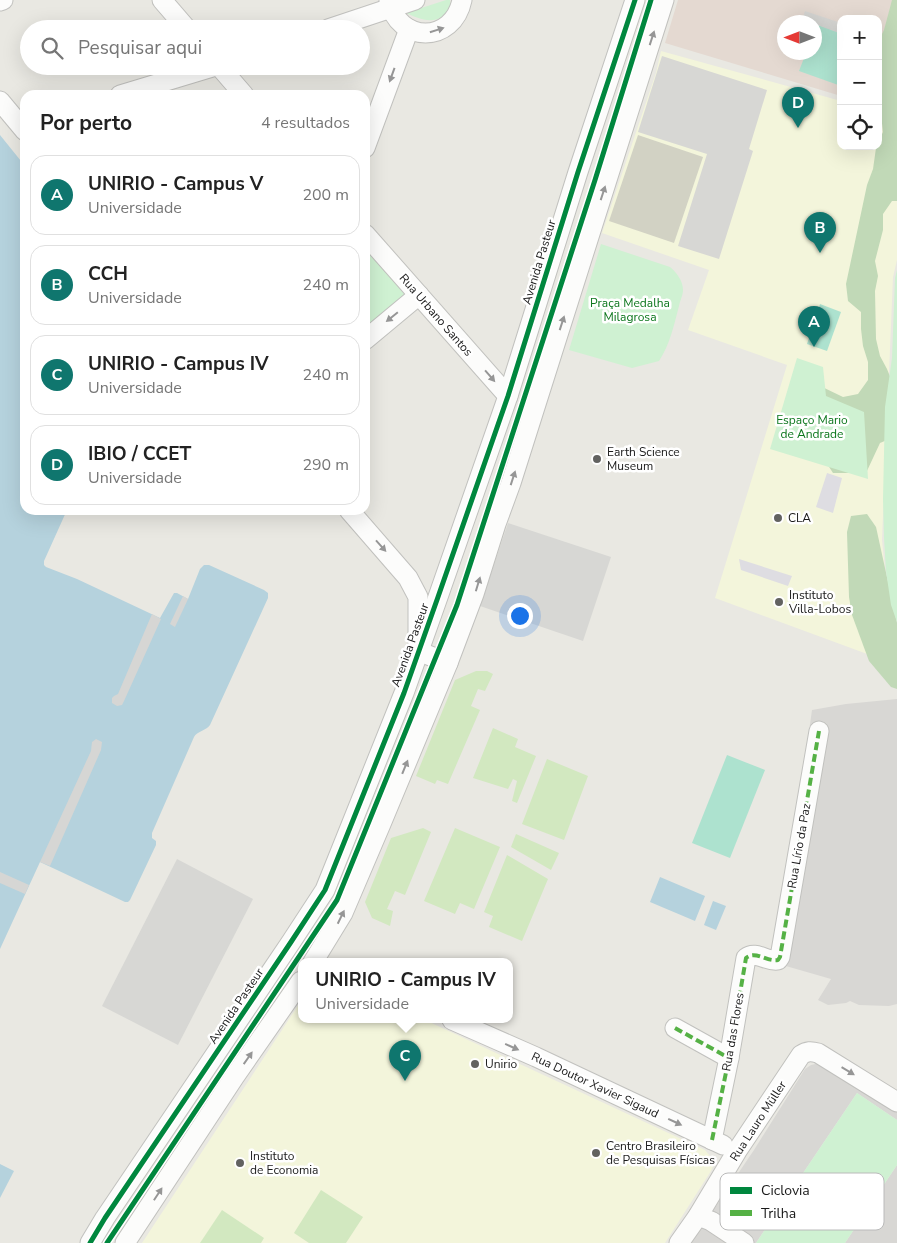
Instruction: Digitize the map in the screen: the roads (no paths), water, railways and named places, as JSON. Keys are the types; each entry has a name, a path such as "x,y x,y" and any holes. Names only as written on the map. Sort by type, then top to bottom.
{"street":[{"path":"162,0 179,20"},
{"path":"350,20 390,4 415,0"},
{"path":"390,4 398,20 409,30 433,33 445,28 454,20 460,10 462,0"},
{"name":"Avenida Pasteur","path":"90,1243 324,890 404,693 438,597 508,396 578,172 635,0"},
{"path":"319,958 343,913 448,663 468,610 511,483 664,0"},
{"path":"370,135 409,30"},
{"path":"616,60 642,68"},
{"path":"137,90 187,75"},
{"path":"225,75 239,90"},
{"path":"0,100 20,123"},
{"name":"Rua Urbano Santos","path":"370,240 508,396"},
{"path":"370,336 419,295"},
{"path":"353,515 408,578 418,597 418,651 448,663"},
{"path":"438,597 468,610"},
{"name":"Rua Lírio da Paz","path":"778,960 781,953 819,731"},
{"path":"291,942 313,958"},
{"name":"Rua das Flores","path":"712,1140 730,1058 746,958 755,954 771,960 778,960"},
{"path":"105,1218 128,1239 235,1076 298,985"},
{"name":"Rua Doutor Xavier Sigaud","path":"459,1023 737,1151"},
{"path":"675,1028 730,1058"},
{"name":"Rua Lauro Müller","path":"724,1173 801,1055 806,1052 818,1053 897,1102"},
{"name":"Rua Lauro Müller","path":"679,1243 720,1179"},
{"path":"698,1216 720,1227"},
{"path":"724,1230 744,1243"}],"water":[{"path":"0,135 20,160 20,515 65,515 44,561 44,565 160,618 174,593 188,599 200,569 204,565 209,565 264,590 268,593 268,598 210,725 194,737 152,833 152,838 156,841 156,845 130,900 125,902 40,862 0,949"},
{"path":"660,877 705,896 695,921 650,902"},
{"path":"713,901 726,906 716,930 704,925"},
{"path":"0,1164 14,1171 0,1198"}],"place":[{"name":"IBIO / CCET","path":"798,128"},
{"name":"CCH","path":"820,253"},
{"name":"UNIRIO - Campus V","path":"814,347"},
{"name":"Earth Science Museum","path":"597,459"},
{"name":"CLA","path":"778,518"},
{"name":"Instituto Villa-Lobos","path":"779,602"},
{"name":"Unirio","path":"475,1064"},
{"name":"UNIRIO - Campus IV","path":"405,1081"},
{"name":"Centro Brasileiro de Pesquisas Físicas","path":"596,1153"},
{"name":"Instituto de Economia","path":"240,1163"}],"park label":[{"name":"Praça Medalha Milagrosa","path":"630,310"},
{"name":"Espaço Mario de Andrade","path":"812,427"}]}
